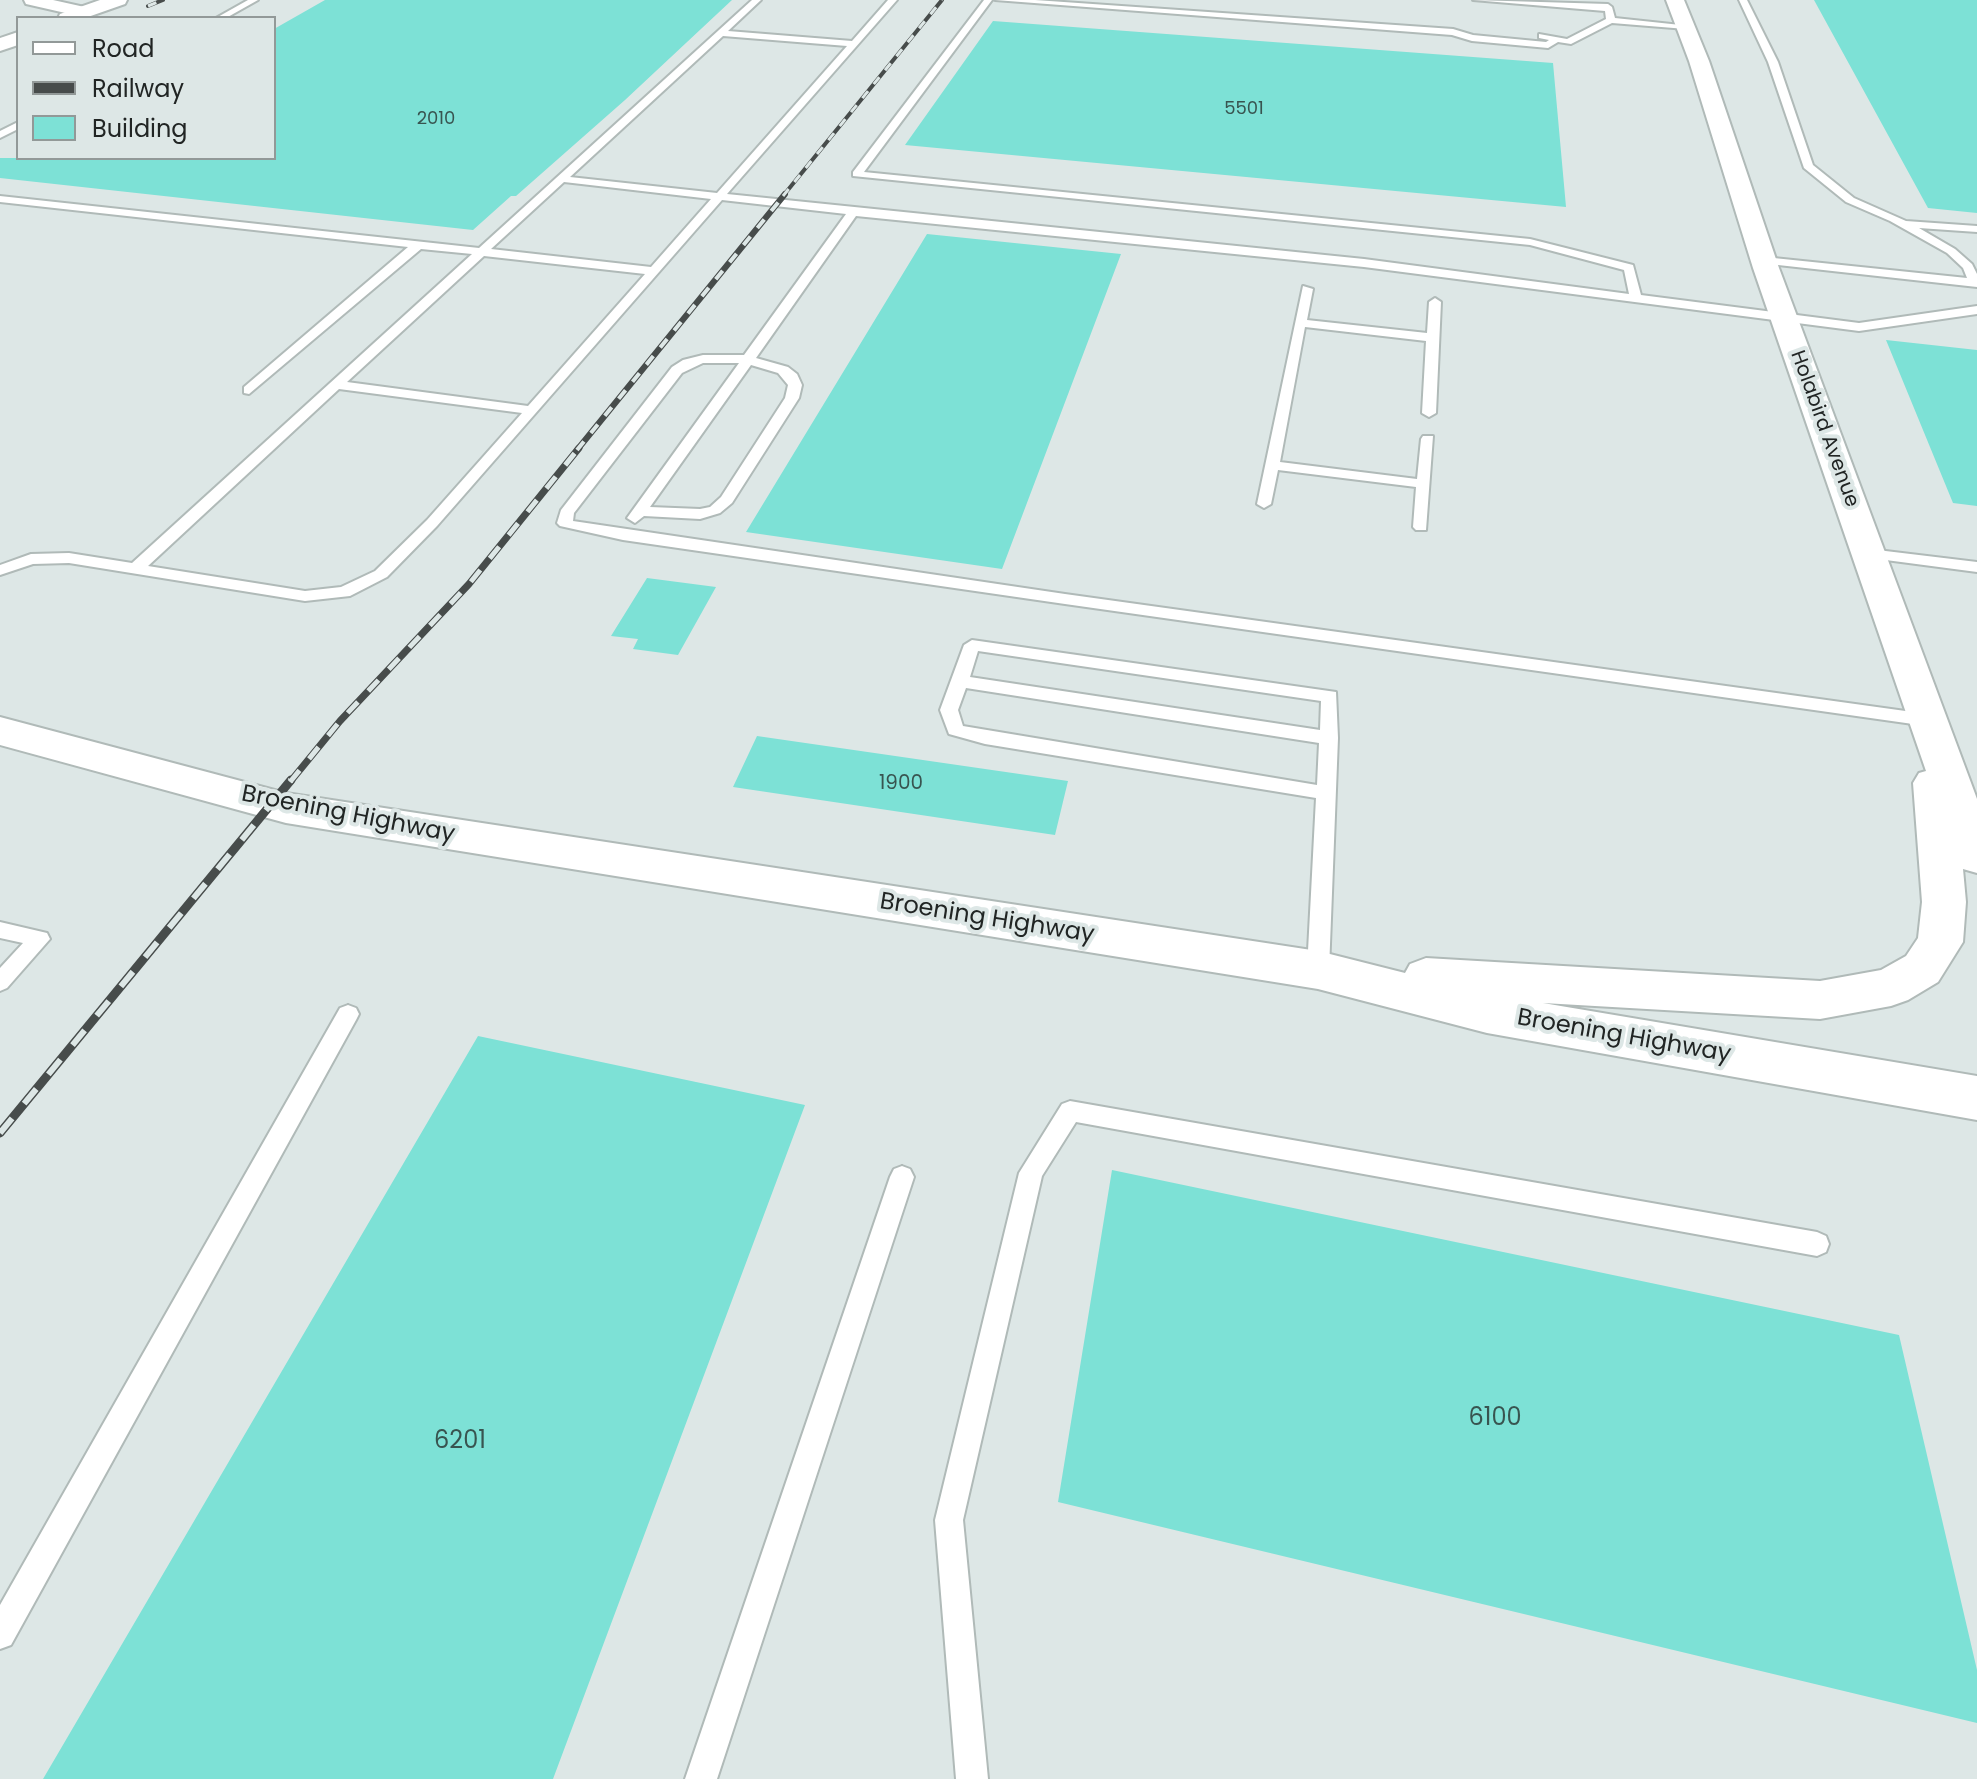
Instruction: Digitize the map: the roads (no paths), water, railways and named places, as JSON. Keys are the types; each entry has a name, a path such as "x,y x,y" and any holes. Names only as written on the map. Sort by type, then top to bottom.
{"main road":[{"path":"75,15 118,0"},
{"name":"Holabird Avenue","path":"1675,0 1784,318 1977,857"},
{"path":"1318,970 1820,1000 1891,987 1922,969 1940,942 1944,902 1927,720"},
{"name":"Broening Highway","path":"0,731 286,808 1318,970 1487,1013 1977,1098"}],"street":[{"path":"32,0 75,15"}],"lane":[{"path":"224,16 254,0"},
{"path":"135,569 757,0"},
{"path":"0,570 18,562 55,557 305,596 344,592 381,574 722,196 893,0"},
{"path":"988,0 857,174 1530,242 1629,268 1636,299"},
{"path":"999,0 1453,32 1472,38 1548,45 1554,41 1568,45 1589,30 1611,20 1686,26"},
{"path":"1477,0 1607,4 1611,20"},
{"path":"1743,0 1773,62 1808,166 1850,200 1901,223 1951,251 1968,267 1976,283"},
{"path":"1589,30 1600,37"},
{"path":"721,33 854,44"},
{"path":"563,179 853,212 1364,263 1859,327 1977,310"},
{"path":"0,199 655,271"},
{"path":"623,535 853,212"},
{"path":"1901,223 1977,229"},
{"path":"249,390 418,245"},
{"path":"1764,261 1976,283"},
{"path":"1264,504 1307,289"},
{"path":"1429,413 1435,302"},
{"path":"1300,323 1433,338"},
{"path":"640,511 700,514 715,510 727,500 792,398 795,385 792,377 783,370 746,359 703,359 677,370 566,513 565,523 623,535 1927,720"},
{"path":"337,385 531,410"},
{"path":"1421,527 1428,439"},
{"path":"1272,465 1424,484"},
{"path":"1869,554 1977,567"},
{"path":"1318,970 1329,738 1330,696 972,645 949,710 955,730 985,738 1326,793"},
{"path":"960,681 1329,738"},
{"path":"0,930 40,939 0,982"},
{"path":"0,1634 348,1014"},
{"path":"972,1779 949,1520 1031,1173 1070,1111 1817,1244"},
{"path":"701,1779 902,1177"}],"railway":[{"path":"148,6 163,0"},
{"path":"783,196 942,0"},
{"path":"577,450 785,194"},
{"path":"290,782 340,721 469,584 579,448"},
{"path":"0,1133 291,780"}]}
